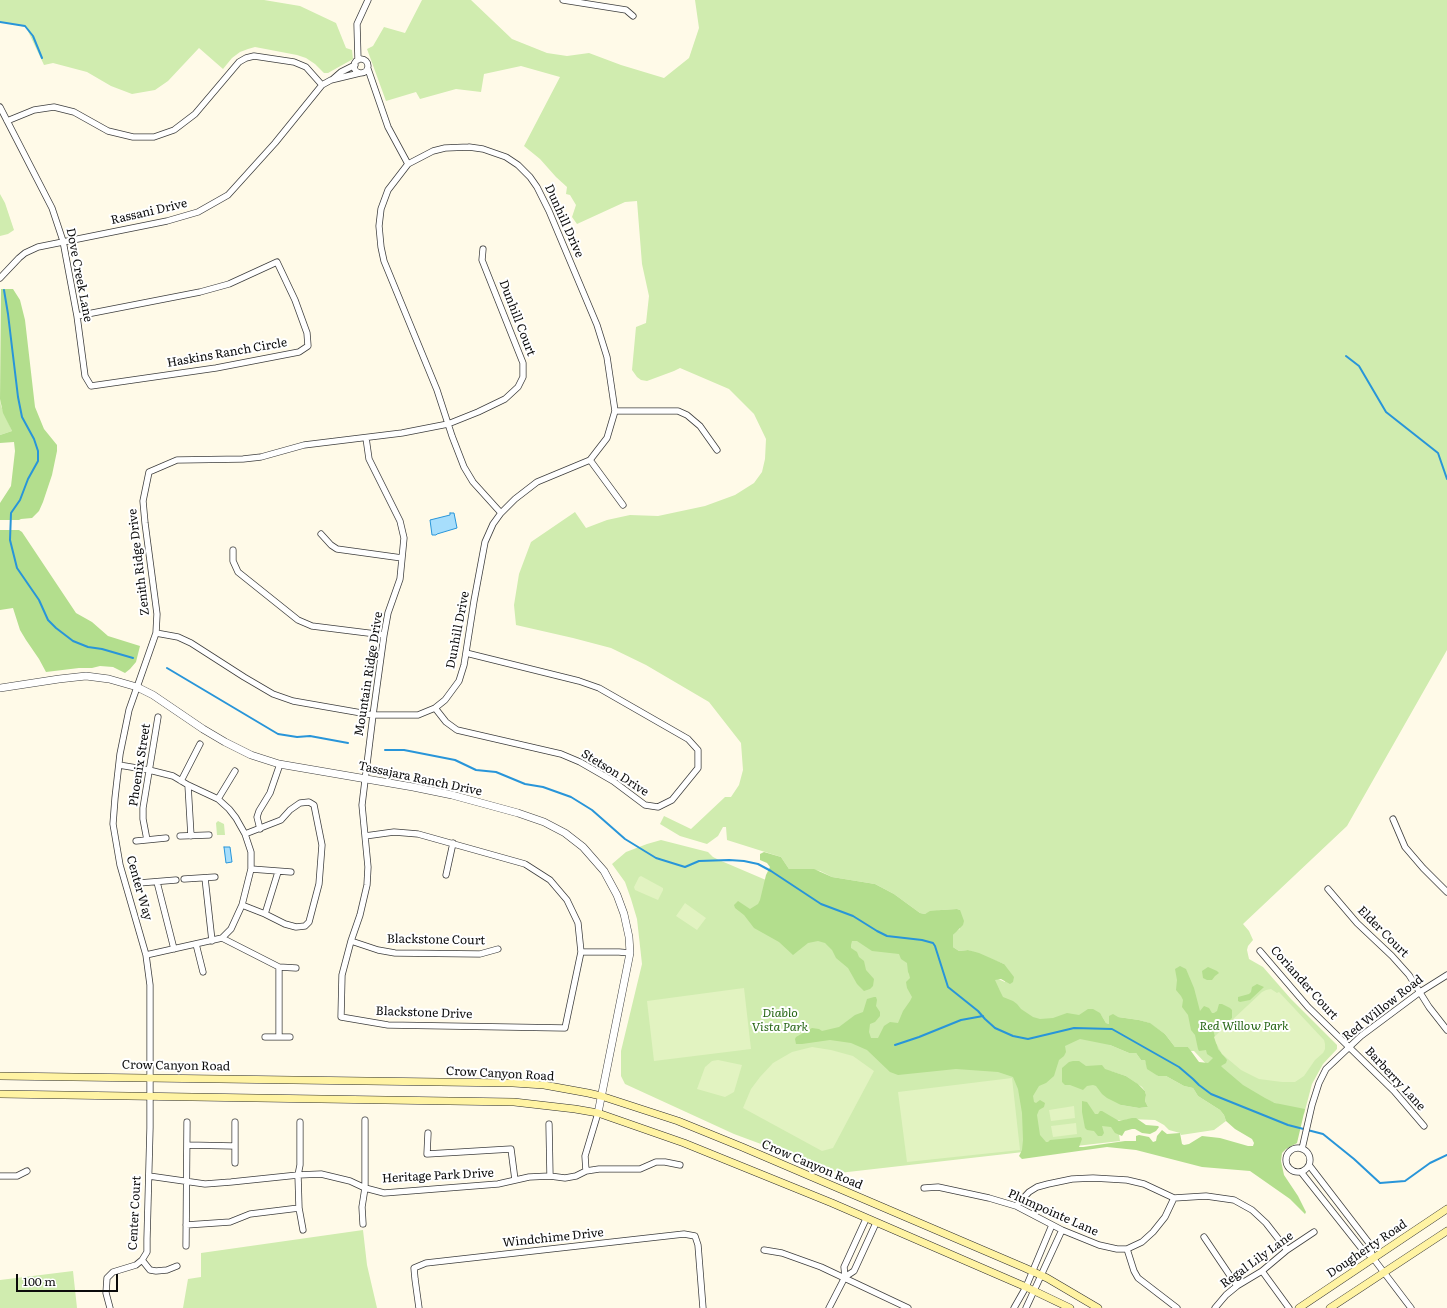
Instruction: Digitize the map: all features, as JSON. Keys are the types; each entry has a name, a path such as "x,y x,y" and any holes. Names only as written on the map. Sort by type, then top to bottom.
{"main road":[{"name":"Crow Canyon Road","path":"0,1076 513,1083 544,1085 601,1096 678,1121 1042,1276 1087,1300 1098,1308"},
{"path":"0,1094 514,1102 575,1108 598,1112 684,1143 791,1186 1026,1286 1070,1308"},
{"name":"Dougherty Road","path":"1300,1308 1447,1209"},
{"path":"1330,1308 1447,1231"}],"street":[{"path":"368,0 357,24 358,40 356,71 366,76 378,100"},
{"path":"563,0 601,3 626,10 634,16"},
{"path":"358,40 365,61 368,65 368,70 388,127 408,164"},
{"path":"7,121 34,110 54,107 74,112 108,131 133,138 154,137 174,130 195,114 239,62 254,56 294,62 306,67 322,85"},
{"path":"356,63 365,61"},
{"name":"Rassani Drive","path":"0,278 25,253 38,247 167,221 198,212 228,195 275,143 322,85 356,63"},
{"path":"361,73 368,70"},
{"name":"Rassani Drive","path":"331,80 361,73"},
{"name":"Dove Creek Lane","path":"0,108 52,208 63,241 77,316 85,376 91,386"},
{"name":"Dunhill Drive","path":"156,633 178,637 191,643 273,694 293,701 373,715 418,715 435,708 445,700 458,682 464,665 485,542 501,513 515,498 537,482 590,460 607,438 615,411 607,357 597,325 549,210 537,187 530,177 518,165 506,157 469,146 445,148 433,151 408,164 388,190 381,209 379,226 381,247 384,261 437,390 464,467 473,482 501,513"},
{"name":"Dunhill Court","path":"448,424 505,399 518,387 523,377 523,363 482,260 483,249"},
{"name":"Haskins Ranch Circle","path":"77,316 200,292 229,284 277,262 295,300 307,332 308,346 299,352 216,368 91,386"},
{"path":"615,411 678,411 687,415 700,426 717,450"},
{"name":"Zenith Ridge Drive","path":"136,687 156,633 157,614 143,501 149,472 177,460 243,459 260,457 304,445 402,433 448,424"},
{"name":"Mountain Ridge Drive","path":"366,438 369,459 400,521 404,538 400,579 388,614 384,634 366,779"},
{"path":"590,460 623,505"},
{"path":"321,534 331,545 338,549 402,558"},
{"path":"233,550 233,561 238,572 298,620 312,626 384,634"},
{"name":"Stetson Drive","path":"435,708 446,722 457,730 561,754 580,762 613,781 646,805 658,807 672,800 698,768 698,750 688,739 599,688 579,681 466,653"},
{"name":"Tassajara Ranch Drive","path":"0,688 86,676 109,680 136,687 153,695 203,729 251,755 280,764 413,786 518,812 565,832 584,848 604,871 617,895 624,914 629,937 630,953 598,1112"},
{"name":"Center Way","path":"136,687 128,710 119,765 113,824 120,866 146,956 150,985 150,1096"},
{"name":"Phoenix Street","path":"146,840 143,814 158,717"},
{"path":"181,781 200,744"},
{"path":"260,830 257,817 270,793 280,764"},
{"path":"119,765 173,776 218,799 232,814 245,834 250,850 251,869 242,905 231,929 222,938 146,956"},
{"path":"218,799 235,771"},
{"name":"Blackstone Drive","path":"365,836 394,832 418,834 525,864 550,880 567,900 578,923 581,952 565,1028 388,1026 341,1018 342,975 360,915 367,885 368,867 365,836 362,804 366,779"},
{"path":"188,785 191,836"},
{"path":"242,905 285,924 296,927 305,926 309,922 319,884 322,845 314,805 309,802 300,803 290,810 281,820 260,830 245,834"},
{"path":"1393,819 1405,846 1423,868 1447,892"},
{"path":"180,836 209,835"},
{"path":"136,842 166,838"},
{"path":"446,875 453,843"},
{"path":"251,869 291,872"},
{"path":"265,914 278,872"},
{"path":"184,879 215,877"},
{"path":"205,878 212,941"},
{"path":"139,883 176,880"},
{"path":"157,882 174,949"},
{"name":"Elder Court","path":"1328,889 1357,923 1409,974 1429,1007 1447,1030"},
{"path":"222,938 279,967 296,968"},
{"name":"Blackstone Court","path":"351,941 378,950 395,953 480,954 498,949"},
{"path":"196,944 203,972"},
{"name":"Coriander Court","path":"1260,951 1308,1007 1350,1047"},
{"path":"581,952 630,953"},
{"path":"279,967 280,1037"},
{"name":"Red Willow Road","path":"1302,1149 1312,1105 1319,1083 1326,1069 1361,1036 1420,992 1447,975"},
{"path":"265,1037 290,1037"},
{"name":"Barberry Lane","path":"1350,1047 1394,1091 1424,1126"},
{"name":"Center Court","path":"110,1308 106,1293 107,1278 113,1272 136,1265 142,1260 147,1252 150,1096"},
{"path":"586,1171 585,1156 598,1112"},
{"path":"362,1224 362,1207 365,1188 366,1120"},
{"path":"186,1246 187,1122"},
{"path":"235,1122 235,1163"},
{"path":"300,1122 300,1165 298,1174 299,1208 303,1230"},
{"path":"549,1124 550,1176"},
{"path":"428,1133 427,1154 511,1150 515,1180"},
{"path":"187,1145 234,1146"},
{"path":"1309,1165 1301,1172 1291,1170 1286,1160 1290,1151 1302,1149 1309,1156 1309,1165 1369,1243 1373,1258"},
{"name":"Heritage Park Drive","path":"149,1176 167,1177 186,1182 205,1184 298,1174 321,1174 350,1181 365,1188 384,1193 498,1184 529,1177 550,1176 565,1178 576,1176 586,1171 599,1169 640,1169 656,1162 680,1165"},
{"path":"0,1176 17,1176 27,1171"},
{"path":"1301,1172 1362,1249 1373,1258 1411,1308"},
{"path":"1016,1206 1029,1192 1037,1187 1072,1179 1093,1178 1127,1180 1144,1184 1174,1198 1206,1196 1234,1200 1252,1210 1266,1223 1288,1250"},
{"name":"Plumpointe Lane","path":"924,1188 938,1187 989,1198 1016,1206 1062,1230 1099,1245 1117,1249 1127,1249"},
{"path":"1174,1198 1165,1217 1153,1232 1142,1242 1127,1249 1134,1272 1138,1278 1177,1308"},
{"path":"186,1226 230,1222 250,1214 299,1208"},
{"path":"845,1277 844,1268 866,1219"},
{"path":"829,1308 845,1277 854,1271 876,1223"},
{"path":"1014,1308 1026,1286 1052,1225"},
{"path":"1026,1308 1062,1230"},
{"name":"Regal Lily Lane","path":"1215,1308 1226,1295 1237,1286 1262,1271 1288,1250 1314,1232"},
{"name":"Windchime Drive","path":"419,1308 414,1279 414,1268 426,1263 684,1234 695,1236 698,1245 703,1308"},
{"path":"1204,1237 1237,1286"},
{"path":"764,1250 782,1253 821,1267 908,1308"},
{"path":"142,1260 150,1270 167,1270 177,1266"},
{"path":"1262,1271 1289,1308"}],"green space":[{"path":"0,0 264,0 300,6 336,23 346,48 352,50 353,59 328,73 324,73 306,58 255,47 240,52 232,58 223,69 199,48 168,81 155,90 132,94 111,86 87,72 53,63 44,65 26,27 0,22"},
{"path":"422,0 471,0 512,39 547,53 567,56 589,53 621,65 664,78 689,58 699,28 695,0 1447,0 1447,650 1347,826 1243,924 1249,931 1253,940 1248,946 1247,950 1249,959 1263,967 1291,999 1337,1045 1337,1049 1323,1064 1312,1084 1304,1114 1225,1084 1194,1051 1190,1051 1188,1047 1175,1047 1165,1034 1149,1023 1118,1017 1109,1018 1109,1024 1106,1023 1101,1015 1110,1045 1129,1053 1136,1053 1141,1060 1145,1060 1147,1066 1158,1076 1166,1076 1184,1086 1193,1088 1198,1096 1220,1110 1226,1121 1214,1130 1181,1135 1180,1133 1169,1130 1155,1120 1117,1120 1120,1141 839,1173 734,1134 625,1084 621,1076 621,1051 642,964 637,919 631,899 625,882 612,864 626,852 647,844 661,840 708,852 719,860 1005,982 1004,964 968,950 959,951 953,947 953,935 960,929 960,910 941,910 925,914 920,913 894,894 875,884 832,877 820,871 789,869 781,857 727,840 726,827 723,827 718,836 707,844 680,836 660,824 664,816 691,829 725,797 731,797 739,785 743,770 741,743 709,702 646,665 611,648 516,625 514,605 519,574 531,542 575,512 586,528 607,520 630,515 658,516 705,506 735,495 754,483 762,472 765,459 766,439 754,414 729,389 680,368 647,381 641,380 632,370 636,327 646,323 649,296 642,264 637,201 625,202 577,224 572,217 576,205 570,195 566,194 567,187 540,159 524,146 560,77 521,66 484,74 481,92 456,89 420,99 416,92 386,101 367,49 373,46 384,27 405,33","holes":["1110,1071 1126,1076 1142,1087 1145,1091 1145,1101 1148,1107 1139,1108 1121,1105"]},
{"path":"0,194 5,203 14,230 8,234 0,236"},
{"path":"1,289 13,289 20,300 25,320 35,407 44,429 57,445 52,475 39,511 32,518 19,520 0,520 0,503 11,486 15,451 14,442 0,443 0,435 12,431 3,413 0,399"},
{"path":"0,399 1,406 12,431 0,435"},
{"path":"0,530 19,530 22,532 76,613 92,622 108,636 140,646 136,662 130,669 125,673 113,667 100,666 46,672 20,630 13,608 0,610"},
{"path":"218,821 224,824 225,835 217,835 216,823"},
{"path":"764,852 781,857 789,869 814,869 832,877 875,884 894,894 920,913 925,914 930,911 941,910 960,910 964,921 963,925 953,935 953,947 959,951 968,950 979,953 1004,964 1014,977 1013,982 1010,984 1001,979 995,980 1003,997 1013,1001 1021,1009 1033,1017 1040,1019 1053,1018 1067,1013 1079,1015 1088,1009 1093,1009 1100,1013 1106,1023 1109,1024 1109,1016 1113,1014 1118,1017 1139,1020 1150,1023 1165,1034 1175,1047 1188,1047 1199,1062 1208,1063 1213,1058 1207,1054 1206,1050 1199,1051 1195,1035 1191,1030 1188,1015 1182,1007 1183,1000 1176,990 1177,980 1175,969 1180,966 1186,969 1194,988 1200,1011 1204,1006 1209,1008 1212,1013 1214,1013 1217,1011 1219,1004 1222,1004 1232,1010 1232,1018 1229,1021 1223,1024 1215,1022 1212,1025 1218,1049 1227,1060 1226,1063 1221,1066 1243,1085 1265,1098 1275,1103 1305,1109 1297,1143 1282,1153 1281,1161 1284,1175 1298,1196 1306,1212 1305,1214 1290,1199 1250,1171 1202,1167 1136,1150 1107,1147 1022,1159 1019,1156 1022,1150 1023,1140 1022,1113 1018,1089 1013,1077 998,1072 956,1069 898,1075 890,1072 867,1050 851,1043 830,1040 796,1044 796,1037 812,1028 822,1031 839,1027 855,1015 863,1012 867,999 874,997 876,997 877,1000 876,1006 880,1012 880,1016 875,1022 870,1024 869,1032 871,1038 878,1038 884,1026 890,1022 898,1023 903,1011 910,1001 912,997 907,988 906,982 910,978 907,963 901,959 899,954 872,951 857,941 852,941 851,948 857,952 859,957 864,961 866,970 874,979 873,986 864,991 857,984 848,968 836,958 832,950 825,943 818,941 808,943 793,955 779,942 754,928 744,915 735,908 734,905 738,901 750,909 758,904 766,875 770,867 767,863 760,860 760,854","holes":["1080,1039 1110,1045 1129,1053 1136,1053 1141,1060 1145,1060 1147,1069 1158,1076 1166,1076 1184,1086 1193,1088 1198,1096 1220,1110 1226,1121 1235,1129 1252,1139 1254,1143 1253,1146 1220,1138 1202,1136 1189,1144 1184,1145 1182,1144 1180,1133 1167,1134 1162,1130 1157,1136 1156,1141 1153,1142 1149,1137 1139,1135 1136,1136 1136,1141 1125,1141 1083,1147 1079,1147 1082,1139 1081,1137 1050,1140 1046,1142 1040,1135 1037,1115 1039,1110 1044,1107 1045,1103 1040,1100 1036,1103 1034,1102 1033,1096 1039,1086 1046,1083 1054,1076 1059,1060 1066,1052 1065,1046"]},
{"path":"641,876 663,888 658,900 635,890 634,887"},
{"path":"685,903 706,918 697,930 676,916"},
{"path":"1208,967 1219,973 1212,980 1203,978 1202,971"},
{"path":"1257,984 1264,987 1250,1000 1238,1001 1238,997 1249,994 1252,987"},
{"path":"744,988 751,1049 654,1061 647,1001"},
{"name":"Red Willow Park","path":"1271,989 1277,993 1279,992 1324,1040 1325,1049 1323,1053 1315,1060 1304,1076 1295,1082 1259,1079 1241,1070 1222,1054 1214,1037 1262,992"},
{"path":"812,1047 853,1056 874,1071 833,1148 822,1151 743,1108 751,1089 773,1063 792,1052"},
{"path":"718,1060 742,1065 734,1092 725,1097 697,1089 705,1067 712,1061"},
{"path":"1079,1061 1086,1066 1102,1065 1105,1069 1126,1076 1145,1091 1145,1101 1148,1107 1139,1108 1121,1105 1107,1098 1096,1086 1093,1085 1087,1086 1083,1090 1070,1085 1065,1085 1062,1082 1062,1068 1069,1062"},
{"path":"1012,1078 1020,1150 907,1162 898,1092"},
{"path":"1082,1101 1087,1102 1095,1114 1102,1111 1119,1121 1136,1118 1146,1125 1159,1127 1156,1131 1150,1134 1132,1129 1125,1131 1122,1136 1115,1133 1111,1127 1102,1126 1104,1133 1102,1136 1098,1136 1094,1131 1087,1130 1085,1128 1082,1112"},
{"path":"1074,1106 1075,1118 1051,1121 1049,1110"},
{"path":"1076,1123 1077,1134 1053,1137 1051,1126"},
{"path":"363,1230 367,1265 377,1308 183,1308 188,1279 201,1277 201,1253"},
{"path":"73,1271 77,1308 0,1308 0,1280"}],"water":[{"path":"450,513 454,513 457,528 432,535 430,520 450,515"},
{"path":"224,847 230,847 232,862 226,863"}],"waterway":[{"path":"0,22 25,26 33,36 42,58"},
{"path":"4,290 22,417 34,439 38,451 38,461 28,479 20,500 11,513 10,540 17,568 39,600 48,620 56,628 73,641 88,647 102,649 133,658"},
{"path":"1346,356 1359,366 1386,412 1438,453 1447,479"},
{"path":"167,668 278,734 297,737 310,736 348,743"},
{"path":"385,750 404,750 455,760 476,770 496,772 525,784 543,787 571,797 592,810 625,839 656,858 685,867 699,861 729,860 758,864 821,904 853,916 887,936 922,940 933,943 948,987 978,1011 995,1028 1013,1036 1028,1039 1074,1028 1112,1029 1179,1067 1211,1094 1288,1125 1323,1134 1354,1159 1380,1183 1405,1181 1430,1163 1447,1155"},
{"path":"895,1045 961,1020 983,1016"}],"park label":[{"name":"Diablo Vista Park","path":"780,1020"}]}
